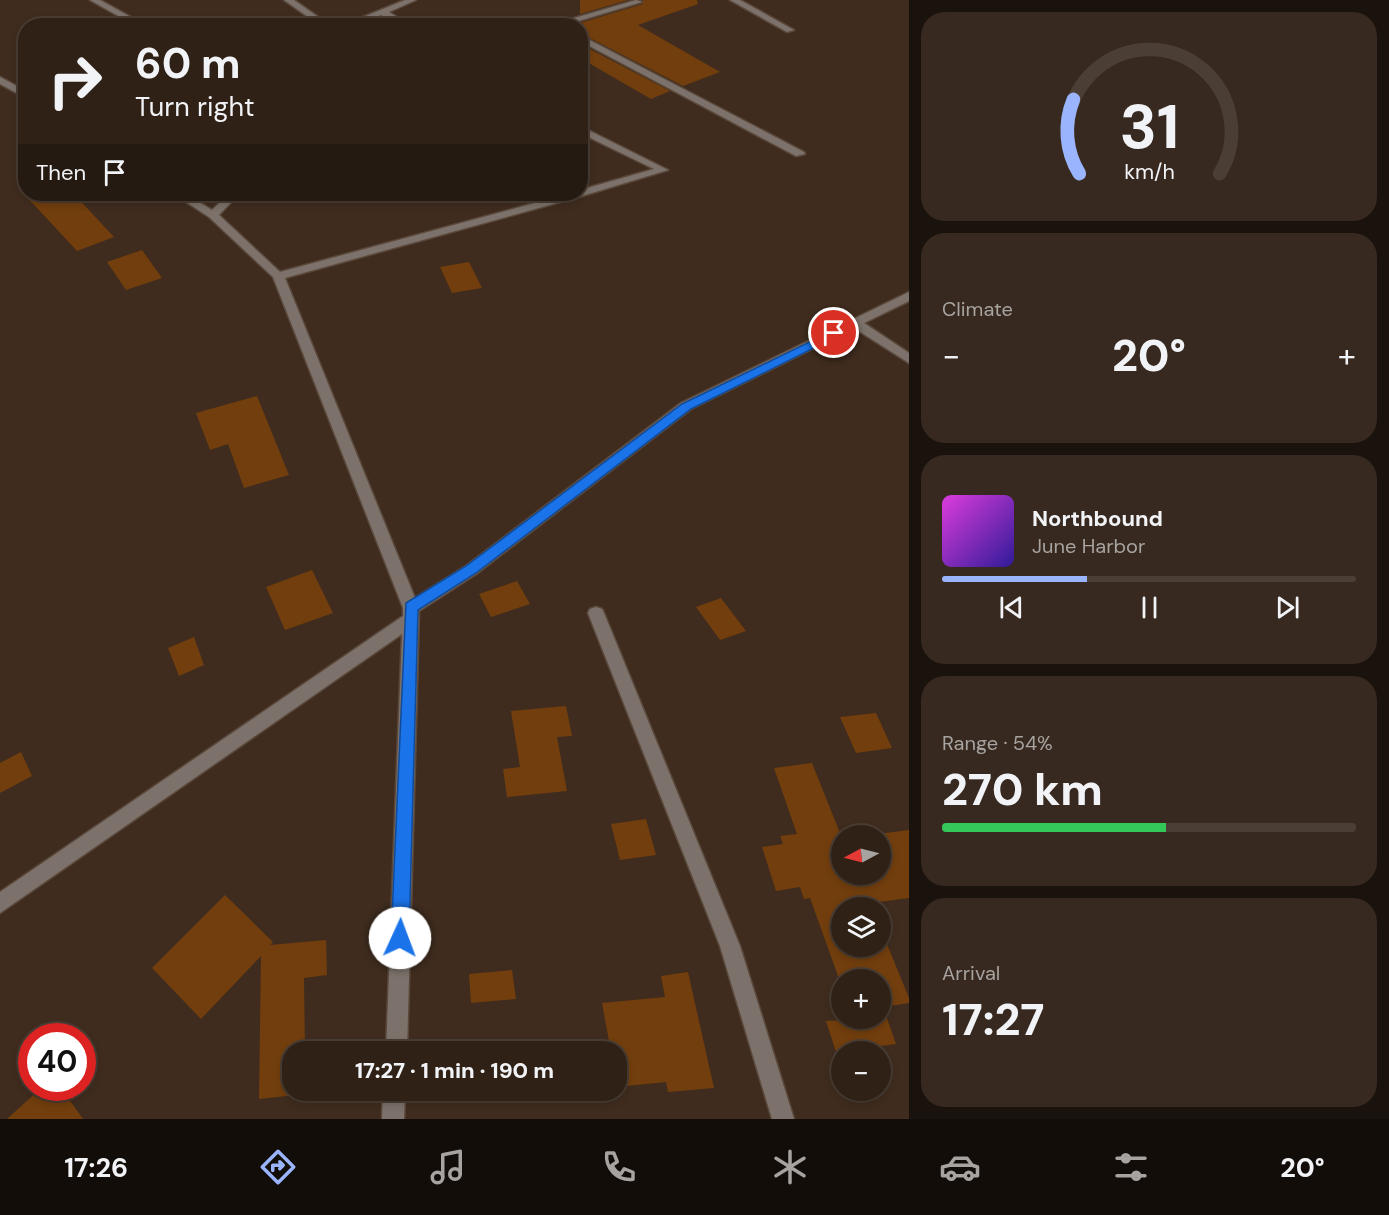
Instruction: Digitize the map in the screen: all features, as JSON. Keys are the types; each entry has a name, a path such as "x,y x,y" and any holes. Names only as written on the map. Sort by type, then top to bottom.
{"street":[{"path":"94,0 127,18"},
{"path":"288,0 315,18"},
{"path":"364,18 412,0"},
{"path":"734,0 790,30"},
{"path":"580,18 638,2"},
{"path":"381,11 393,18"},
{"path":"588,41 800,154"},
{"path":"0,80 18,90"},
{"path":"588,133 663,170 588,191"},
{"path":"190,201 213,215 278,276 411,613 396,1041"},
{"path":"213,215 227,201"},
{"path":"278,276 550,201"},
{"path":"0,903 471,570 686,406 909,296"},
{"path":"855,323 909,359"},
{"path":"596,613 730,946 783,1119"},
{"path":"393,1119 394,1101"}],"building":[{"path":"580,0 628,0 580,14"},
{"path":"643,0 697,0 698,4 638,25 720,72 683,86 588,37 588,21 643,4"},
{"path":"588,48 670,91 651,99 588,63"},
{"path":"31,201 81,201 114,237 77,251"},
{"path":"142,250 162,278 126,290 107,262"},
{"path":"469,262 482,288 452,293 440,267"},
{"path":"257,396 289,475 244,488 228,444 210,450 196,413"},
{"path":"312,570 333,613 285,630 266,587"},
{"path":"517,581 530,604 491,617 479,594"},
{"path":"721,598 746,631 720,640 696,607"},
{"path":"194,637 204,665 179,676 168,648"},
{"path":"566,706 572,736 557,737 567,791 507,797 503,769 520,767 511,711"},
{"path":"876,713 892,748 856,753 840,717"},
{"path":"21,752 32,776 0,793 0,763"},
{"path":"812,763 837,825 831,825 831,885 891,885 891,832 909,830 909,898 891,900 891,897 831,897 831,956 810,898 804,899 800,887 776,891 762,847 783,844 780,836 797,834 774,768"},
{"path":"646,819 656,855 620,860 611,824"},
{"path":"225,895 273,942 270,945 326,940 327,975 304,978 305,1041 282,1041 282,1096 259,1099 261,956 201,1019 152,968"},
{"path":"891,954 909,1003 891,1006 891,969 836,969 831,957 891,957"},
{"path":"512,970 516,999 471,1003 469,974"},
{"path":"688,972 714,1088 668,1092 666,1082 627,1086 627,1041 609,1041 602,1003 665,997 661,976"},
{"path":"826,1021 831,1021 831,1029 891,1029 896,1044 891,1045 891,1041 832,1041"},
{"path":"27,1101 70,1101 83,1119 7,1119"}],"route":[{"path":"400,938 411,608 471,570 686,406 834,333"}]}
